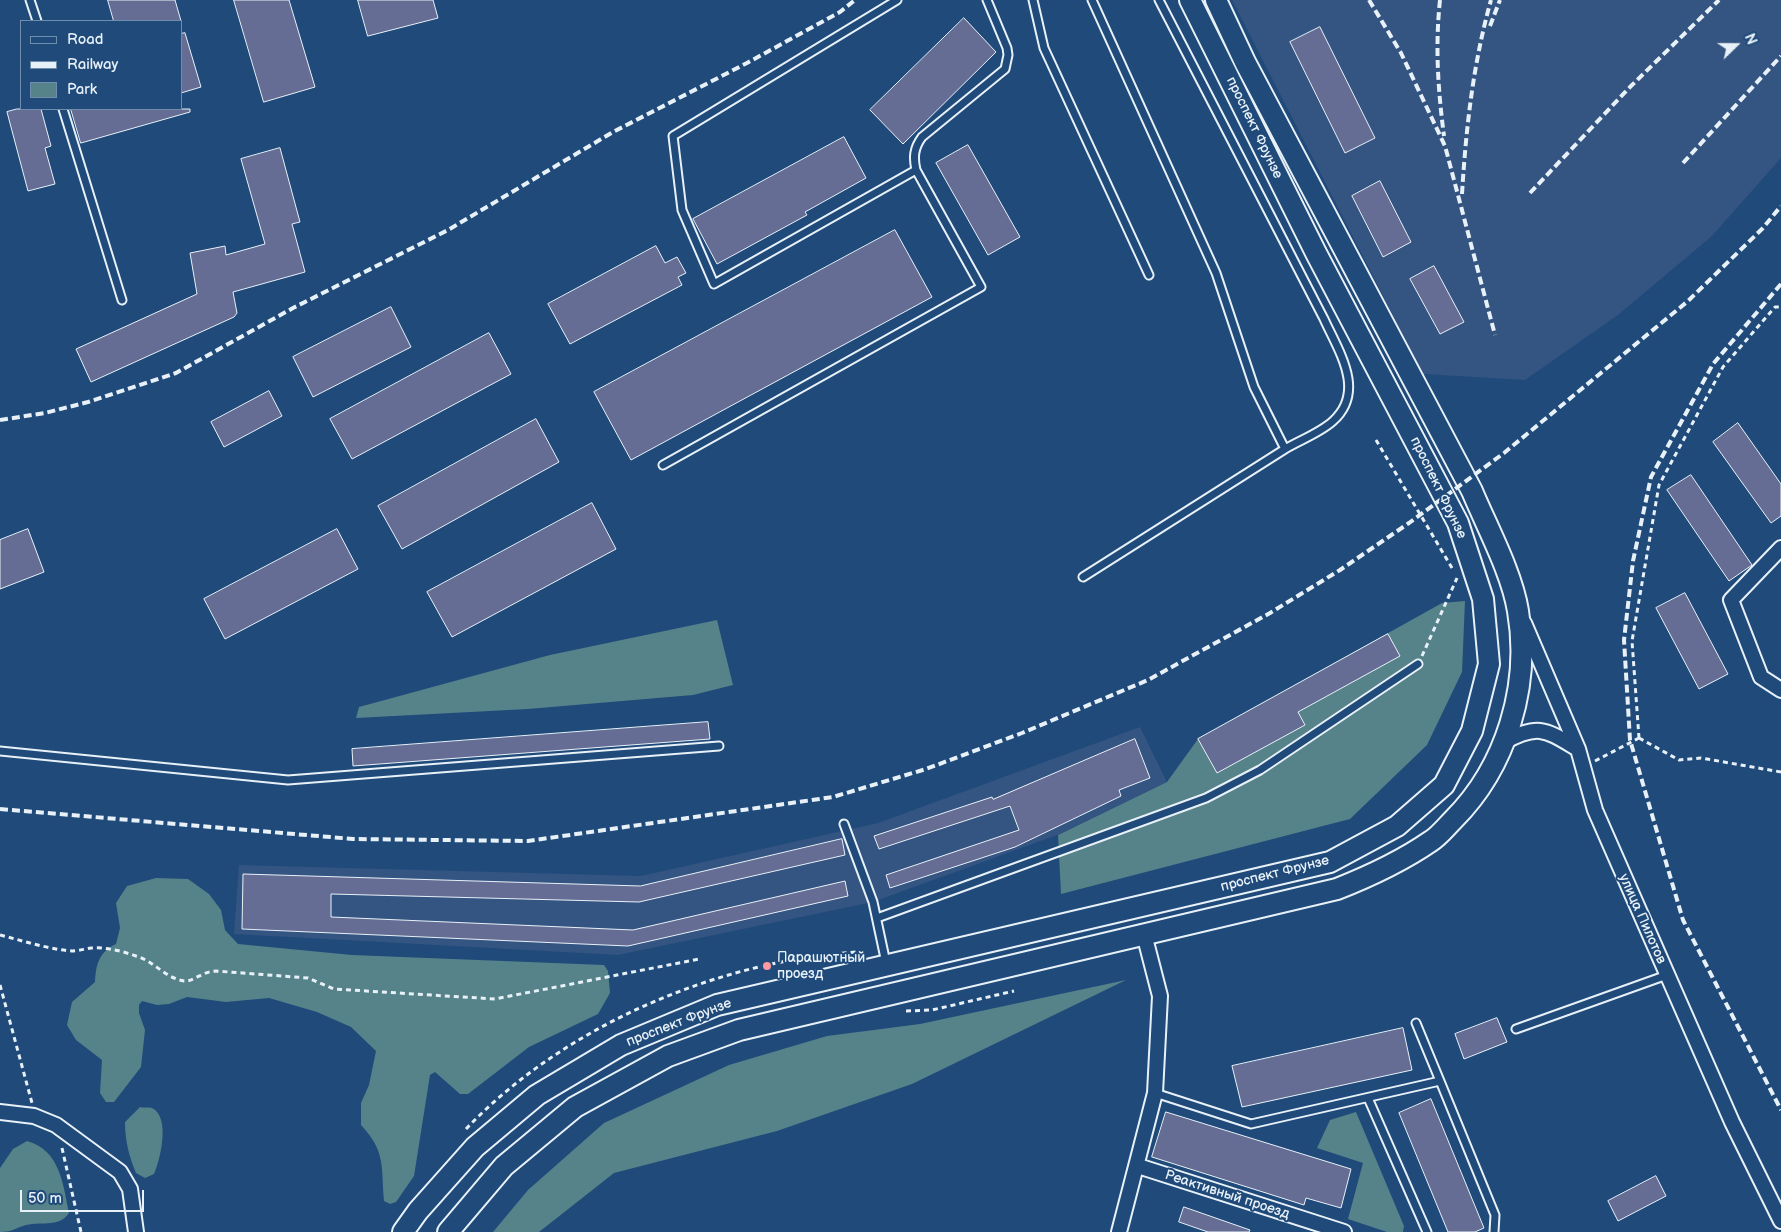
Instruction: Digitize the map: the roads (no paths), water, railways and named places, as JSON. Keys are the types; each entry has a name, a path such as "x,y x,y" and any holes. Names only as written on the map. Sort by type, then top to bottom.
{"main road":[{"name":"проспект Фрунзе","path":"403,1232 418,1211 475,1147 537,1095 621,1045 717,1005 1330,862 1397,826 1444,785 1472,732 1489,664 1483,599 1458,523 1316,253 1190,0"},
{"name":"проспект Фрунзе","path":"448,1232 504,1166 575,1107 668,1056 739,1030 1337,888 1378,873 1433,840 1467,806 1488,777 1511,727 1521,664 1518,611 1502,561 1472,491 1245,62 1216,0"}],"street":[{"path":"1781,548 1730,600 1761,677 1781,690"},
{"name":"улица Пилотов","path":"1518,611 1578,749 1595,810 1732,1122 1781,1221"},
{"path":"1504,742 1522,732 1538,730 1553,734 1578,749"},
{"path":"1119,1232 1138,1166 1155,1093 1160,996 1144,934"},
{"path":"0,1112 34,1116 56,1125 120,1172 130,1189 136,1232"},
{"name":"Реактивный проезд","path":"1138,1166 1344,1232"}],"lane":[{"path":"30,0 37,20"},
{"path":"897,0 673,136 682,210 714,284 916,170"},
{"path":"663,465 981,287 916,170 914,153 916,145 922,137 1005,69 1008,55 1007,48 987,0"},
{"path":"1033,0 1044,48 1149,276"},
{"path":"1092,0 1216,273 1254,388 1286,449"},
{"path":"1083,577 1332,422 1344,408 1350,390 1345,366 1324,319 1159,0"},
{"path":"63,110 122,300"},
{"path":"877,918 1206,798 1260,770 1418,664"},
{"path":"0,750 288,780 719,746"},
{"path":"844,824 873,902 887,966"},
{"path":"1516,1029 1667,975"},
{"path":"1416,1023 1495,1214 1494,1232"},
{"path":"1155,1093 1251,1124 1440,1082"},
{"path":"1368,1098 1427,1232"}],"railway":[{"path":"0,420 45,413 88,402 176,373 293,308 448,230 613,132 747,63 840,12 855,0"},
{"path":"1369,0 1401,53 1445,146 1495,335"},
{"path":"1440,0 1438,68 1444,136"},
{"path":"1462,194 1471,96 1479,48 1491,0"},
{"path":"1490,26 1500,0"},
{"path":"1530,193 1630,87 1719,0"},
{"path":"1683,163 1781,56"},
{"path":"0,809 353,839 528,841 833,797 926,769 1022,733 1148,680 1270,613 1340,570 1409,523 1504,453 1688,301 1763,228 1781,206"},
{"path":"1781,284 1713,364 1651,477 1633,561 1624,640 1630,740 1683,920 1781,1110"}],"place":[{"name":"Парашютный проезд","path":"767,966"}]}
